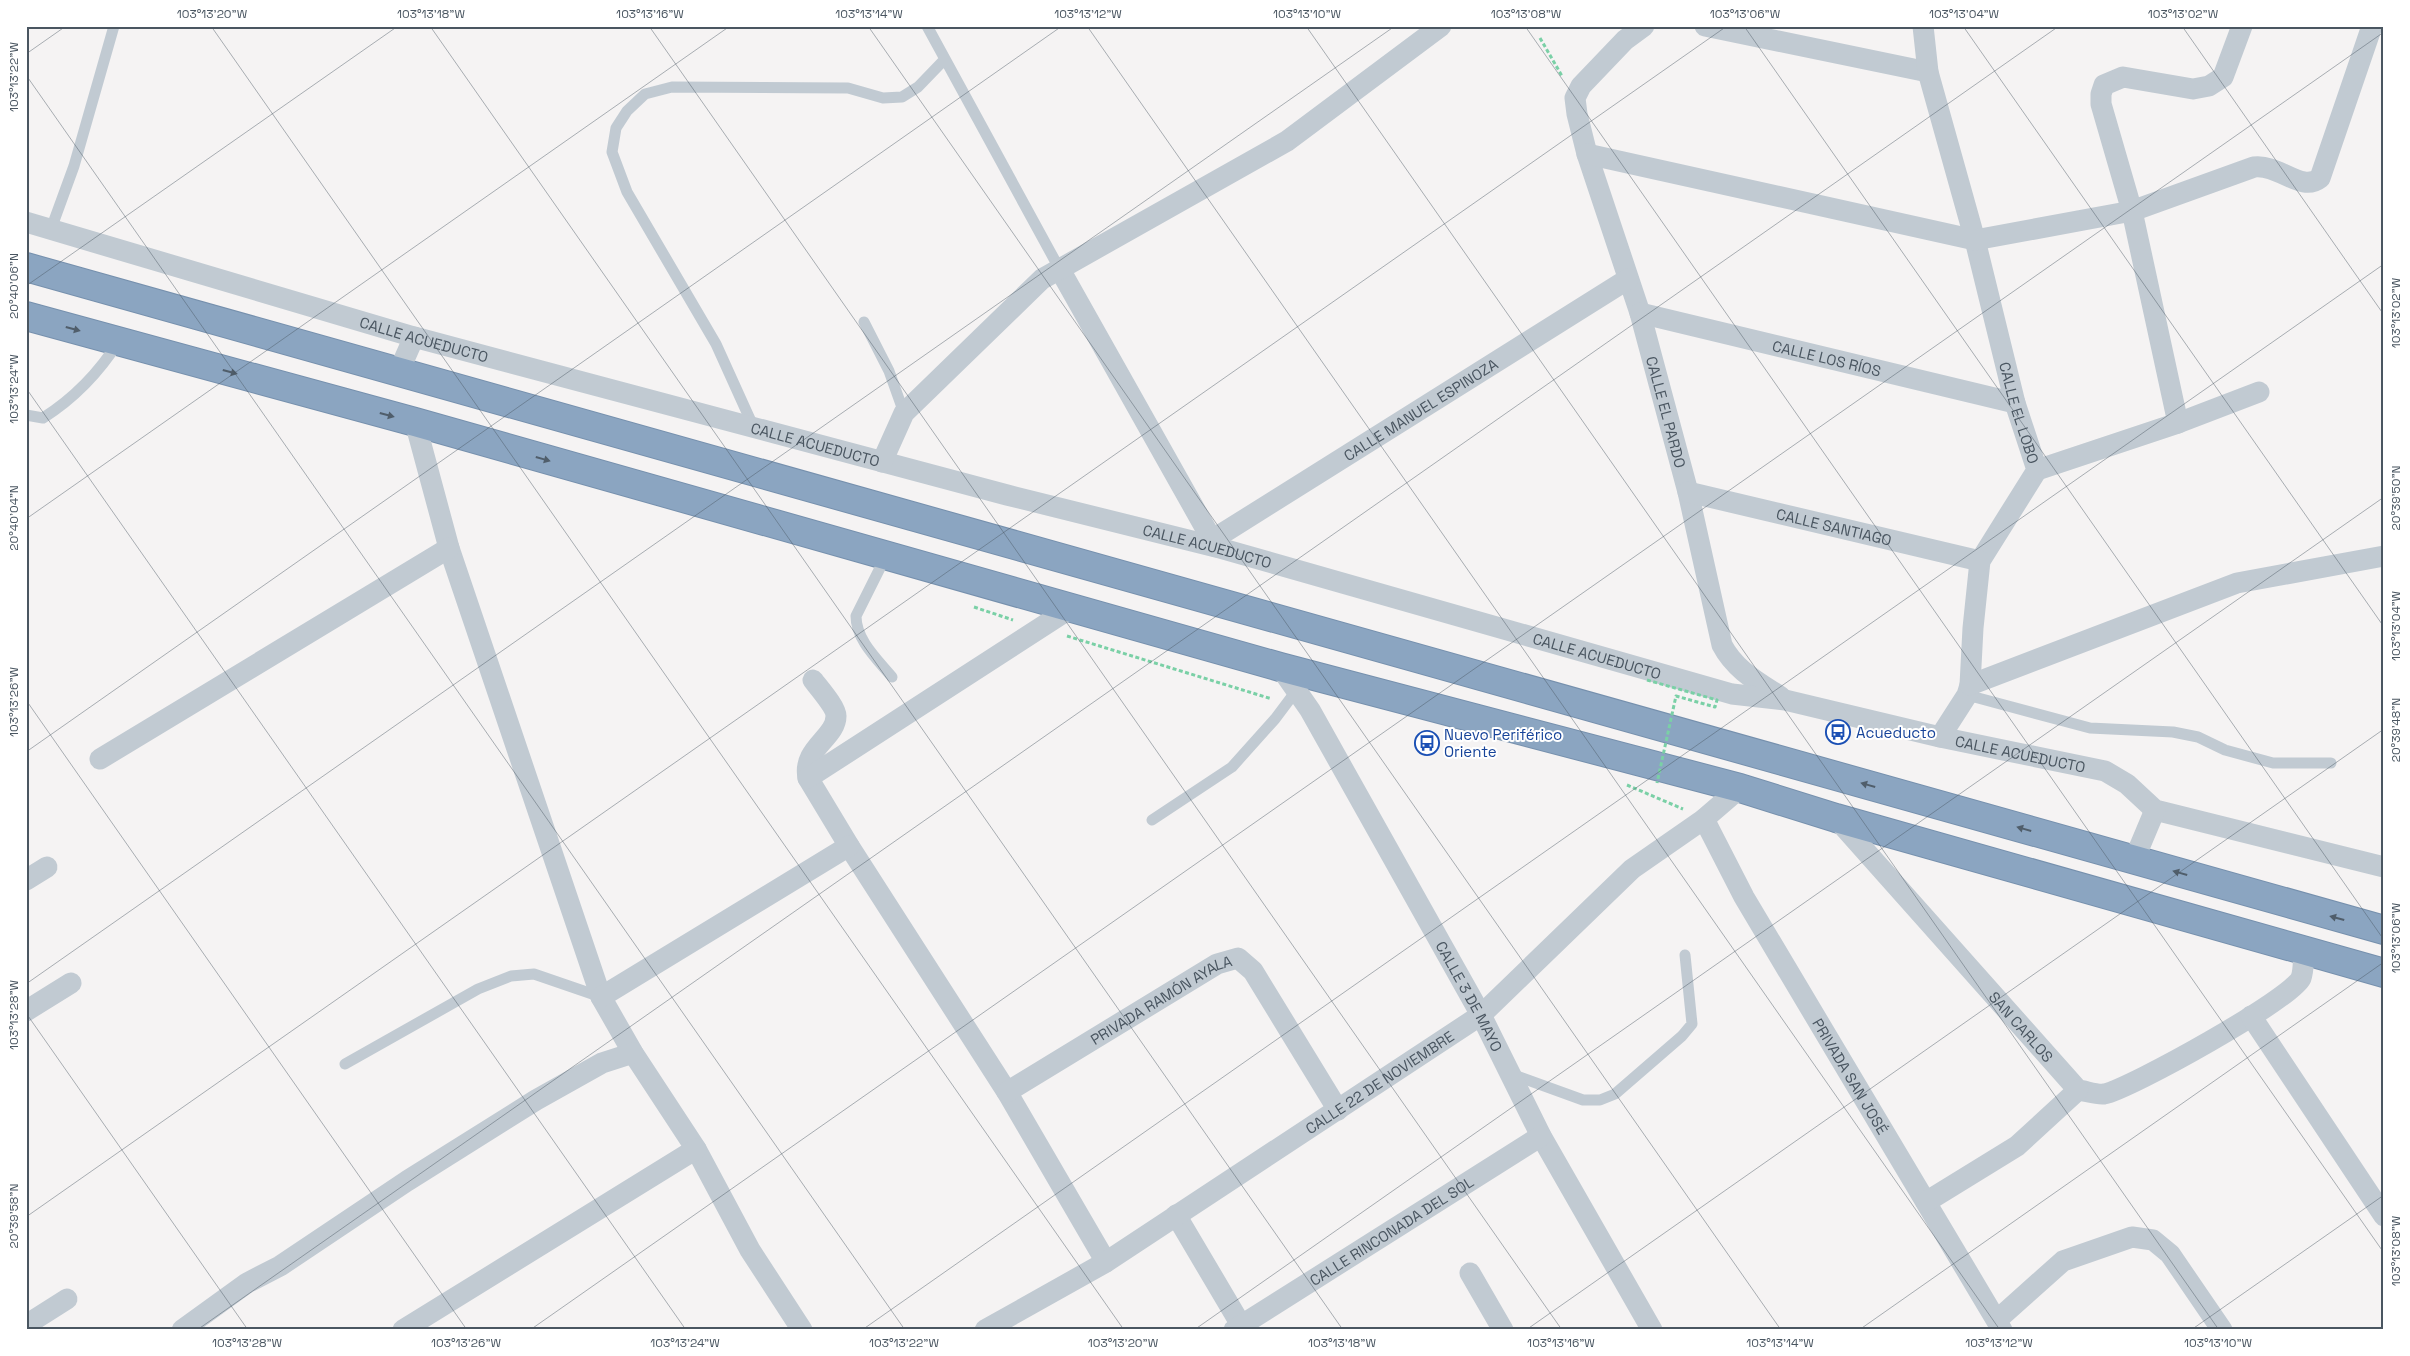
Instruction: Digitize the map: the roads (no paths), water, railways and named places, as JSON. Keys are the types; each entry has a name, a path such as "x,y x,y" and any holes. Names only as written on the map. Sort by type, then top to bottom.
{"highway":[{"path":"26,267 2384,930"},
{"path":"26,316 415,422 1280,667 1740,788 1836,818 2384,973"}],"street":[{"path":"882,462 904,414 1042,280 1059,268 1287,141 1441,26"},
{"path":"1705,26 1928,72"},
{"name":"CALLE EL LOBO","path":"1923,26 1928,72 1975,240 2015,403 2037,470 1980,561 1968,690 1940,737"},
{"path":"2178,423 2132,211 2101,104 2101,94 2104,85 2123,77 2193,89 2209,86 2223,76 2242,26"},
{"name":"CALLE EL PARDO","path":"1643,27 1625,40 1581,86 1575,98 1577,114 1587,154 1640,313 1688,492 1722,645 1729,659 1748,676 1785,700"},
{"path":"1587,154 1975,240 2132,211 2254,167 2266,166 2306,184 2314,183 2320,178 2374,38"},
{"name":"CALLE ACUEDUCTO","path":"26,222 414,337 882,462 1214,543 1732,694 1785,700 1940,737 2105,771 2127,784 2154,810"},
{"path":"1059,268 1214,543"},
{"name":"CALLE MANUEL ESPINOZA","path":"1214,543 1628,279"},
{"name":"CALLE LOS RÍOS","path":"1640,313 2015,403"},
{"path":"398,371 414,337"},
{"path":"2037,470 2178,423 2258,392"},
{"path":"415,422 449,548 601,997 633,1053 696,1149 750,1250 802,1330"},
{"name":"CALLE SANTIAGO","path":"1688,492 1980,561"},
{"path":"100,759 449,548"},
{"path":"1968,690 2237,583 2384,556"},
{"path":"808,778 1071,608"},
{"name":"CALLE 3 DE MAYO","path":"1280,667 1310,710 1481,1015 1541,1136 1652,1330"},
{"path":"813,680 834,709 836,716 834,724 809,758 806,768 808,778 849,846 1007,1092 1106,1262"},
{"name":"CALLE 22 DE NOVIEMBRE","path":"985,1330 1106,1262 1481,1015 1632,869 1704,819 1740,788"},
{"path":"2134,860 2154,810 2384,867"},
{"name":"SAN CARLOS","path":"1836,818 2078,1090"},
{"name":"PRIVADA SAN JOSÉ","path":"1704,819 1744,896 1999,1325"},
{"path":"601,997 849,846"},
{"path":"26,880 47,867"},
{"path":"1926,1202 2017,1146 2078,1090 2103,1094 2134,1083 2251,1016 2294,987 2301,978 2304,951"},
{"name":"PRIVADA RAMÓN AYALA","path":"1007,1092 1217,964 1238,958 1253,970 1338,1110"},
{"path":"26,1011 71,983"},
{"path":"2251,1016 2384,1216"},
{"path":"182,1330 247,1283 280,1266 407,1181 536,1100 602,1063 633,1053"},
{"name":"CALLE RINCONADA DEL SOL","path":"1240,1328 1541,1136"},
{"path":"403,1330 696,1149"},
{"path":"1176,1215 1240,1328"},
{"path":"1999,1325 2063,1261 2132,1237 2153,1240 2170,1254 2222,1330"},
{"path":"1470,1273 1496,1327"},
{"path":"26,1325 67,1298"}],"lane":[{"path":"50,229 74,166 114,26"},
{"path":"928,26 1059,268"},
{"path":"754,428 716,344 627,192 612,152 616,128 627,111 645,94 672,87 848,88 883,98 902,97 918,87 945,59"},
{"path":"864,322 889,371 904,414"},
{"path":"26,415 43,418 54,412 98,370 120,342"},
{"path":"886,556 856,616 856,626 862,639 892,677"},
{"path":"1968,690 2090,728 2173,732 2198,737 2225,750 2274,763 2331,763"},
{"path":"1152,820 1232,767 1275,719 1296,691"},
{"path":"1510,1073 1583,1100 1600,1100 1615,1094 1682,1036 1692,1024 1685,955"},
{"path":"346,1064 478,989 510,976 534,974 601,997"}],"place":[{"name":"Acueducto","path":"1838,732"},
{"name":"Nuevo Periférico Oriente","path":"1427,743"}]}
